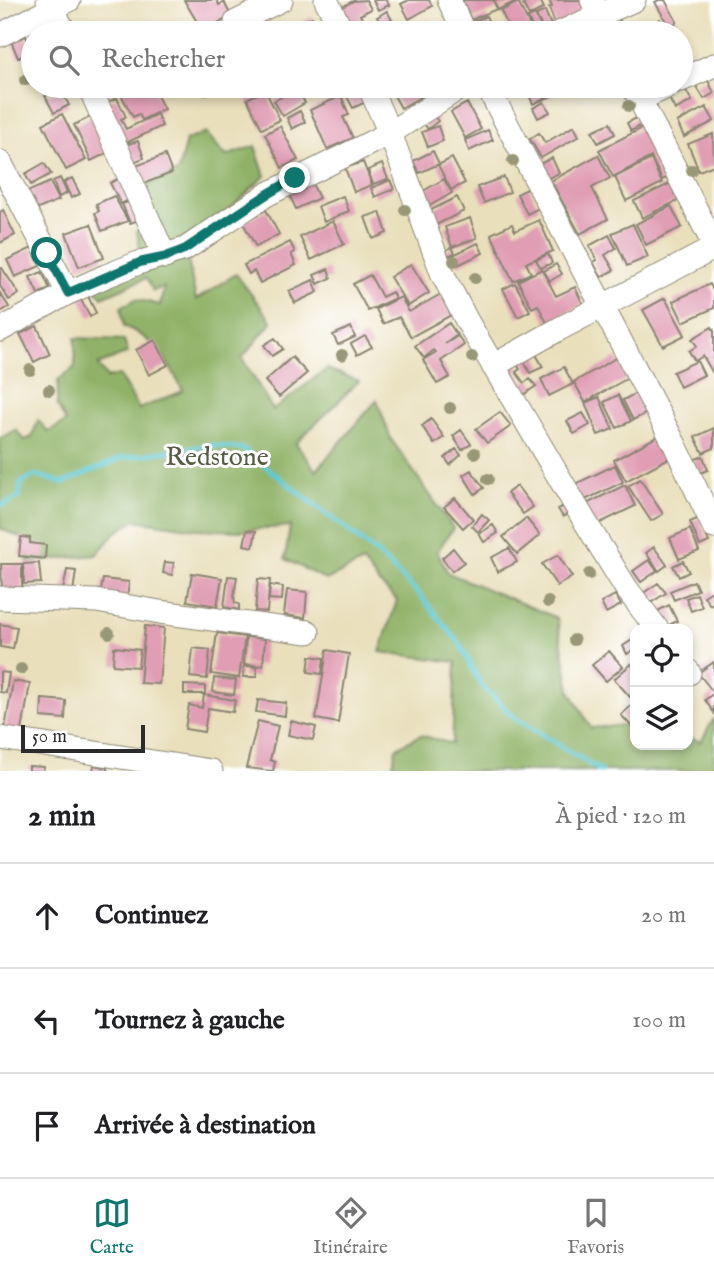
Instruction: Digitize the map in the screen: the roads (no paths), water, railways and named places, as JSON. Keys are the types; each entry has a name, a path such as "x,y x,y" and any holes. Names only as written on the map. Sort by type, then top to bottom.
{"street":[{"path":"238,21 281,0"},
{"path":"326,0 337,21"},
{"path":"449,0 459,21"},
{"path":"599,16 634,0"},
{"path":"25,21 57,3 62,21"},
{"path":"0,35 21,23"},
{"path":"693,75 714,65"},
{"path":"94,98 165,257"},
{"path":"374,98 443,275 493,366 593,534 626,588 653,624"},
{"path":"0,330 68,293 141,262 185,249 295,178 390,133 444,98"},
{"path":"493,98 675,445 714,527"},
{"path":"493,366 714,246 640,98"},
{"path":"0,162 68,293"},
{"path":"0,598 96,601 309,632"},
{"path":"0,738 211,771"}],"waterway":[{"path":"0,506 19,497 21,483 35,475 63,483 122,458 209,445 243,449 378,554 419,594 460,644 481,685 515,718 601,771"}],"park label":[{"name":"Redstone","path":"217,457"}]}
